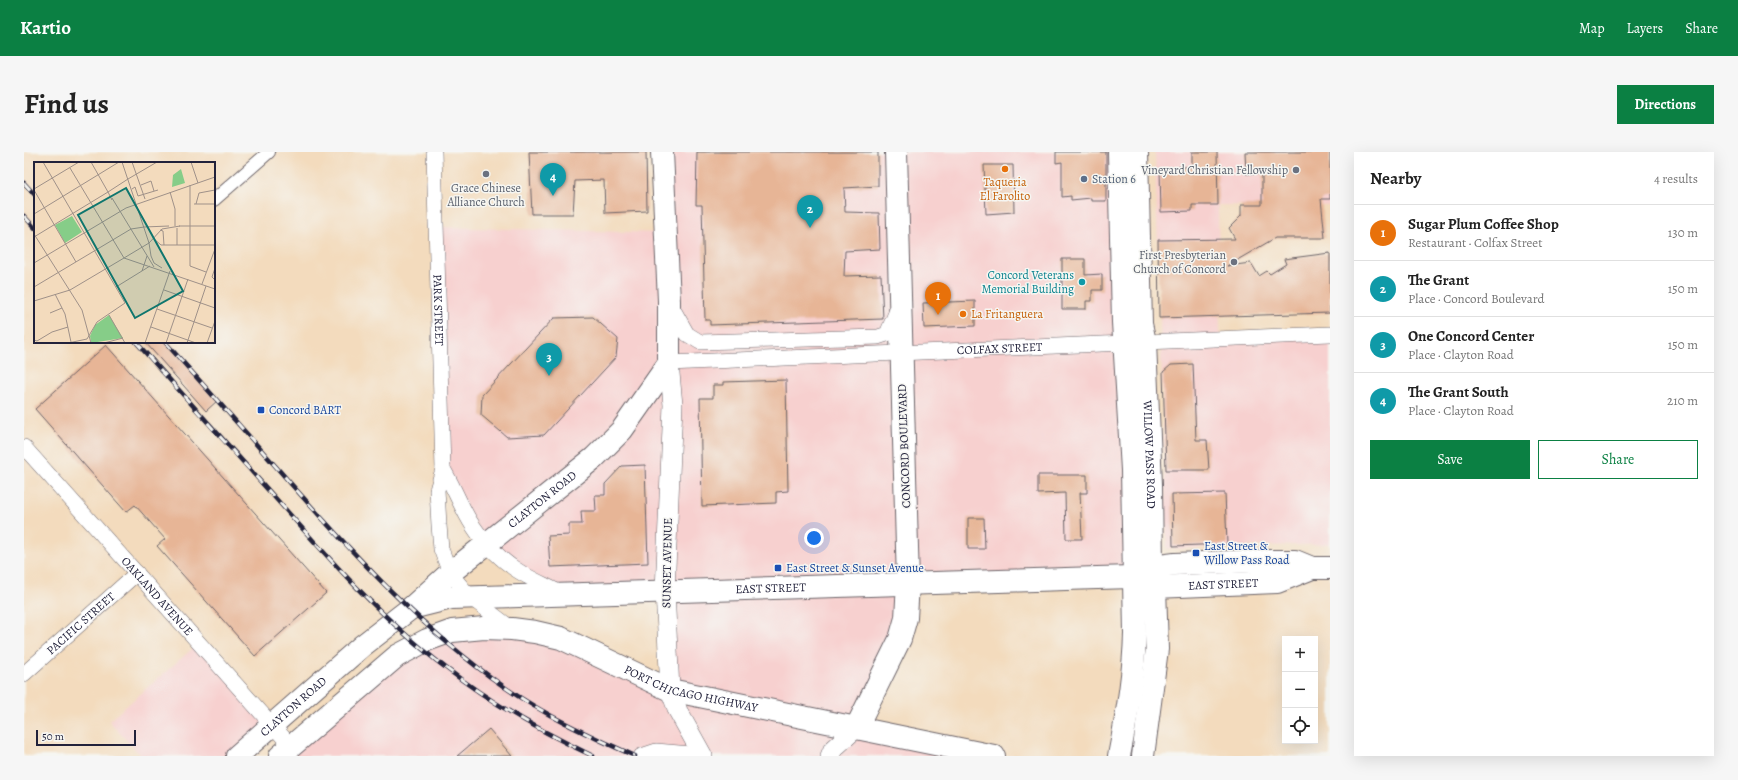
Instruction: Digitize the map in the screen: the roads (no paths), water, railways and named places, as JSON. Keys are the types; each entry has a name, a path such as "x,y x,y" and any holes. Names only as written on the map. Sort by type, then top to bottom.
{"main road":[{"path":"662,152 669,302 669,363"},
{"name":"CONCORD BOULEVARD","path":"856,728 900,639 906,618 908,583 896,152"},
{"name":"WILLOW PASS ROAD","path":"1119,152 1123,322 1135,342 1150,471 1157,649 1150,713 1143,756"},
{"name":"WILLOW PASS ROAD","path":"1119,756 1135,653 1132,470 1135,342 1141,324 1137,152"},
{"name":"CLAYTON ROAD","path":"238,756 362,646 411,608 487,543 594,458 622,430 669,363"},
{"name":"EAST STREET","path":"411,608 451,598 470,597 1153,577 1182,564 1295,561 1321,568"},
{"name":"PORT CHICAGO HIGHWAY","path":"286,751 397,656 427,640 452,631 484,628 512,629 535,632 561,638 670,690 994,756"}],"street":[{"path":"215,199 268,152"},
{"name":"PARK STREET","path":"434,152 443,469 437,490 441,549 450,574 470,597 512,629"},
{"path":"669,302 687,334 700,342 878,337 887,334 900,305"},
{"name":"COLFAX STREET","path":"669,363 1330,334"},
{"name":"SUNSET AVENUE","path":"669,363 673,405 665,592 670,690 678,711 703,756"},
{"name":"OAKLAND AVENUE","path":"24,447 272,725 286,751"},
{"name":"PARK STREET","path":"443,469 455,489 460,504 473,527 487,543 511,566 563,595"},
{"name":"PACIFIC STREET","path":"24,674 137,573"},
{"name":"CONCORD BOULEVARD","path":"830,756 833,749 856,728"},
{"name":"CONCORD BOULEVARD","path":"847,756 856,728"},
{"path":"643,755 656,751 703,756"}],"railway":[{"path":"24,183 34,194"},
{"path":"24,216 34,227"},
{"path":"137,343 337,567 400,630 463,681 499,705 536,727 593,756"},
{"path":"166,343 366,566 445,641 519,697 584,733 635,756"}],"place":[{"name":"Taqueria El Farolito","path":"1005,169"},
{"name":"Vineyard Christian Fellowship","path":"1296,170"},
{"name":"Grace Chinese Alliance Church","path":"486,174"},
{"name":"Station 6","path":"1084,179"},
{"name":"The Grant South","path":"553,196"},
{"name":"The Grant","path":"810,228"},
{"name":"First Presbyterian Church of Concord","path":"1234,262"},
{"name":"Concord Veterans Memorial Building","path":"1082,282"},
{"name":"La Fritanguera","path":"963,314"},
{"name":"Sugar Plum Coffee Shop","path":"938,315"},
{"name":"One Concord Center","path":"549,376"},
{"name":"Concord BART","path":"261,410"},
{"name":"East Street & Willow Pass Road","path":"1196,553"},
{"name":"East Street & Sunset Avenue","path":"778,568"}]}
